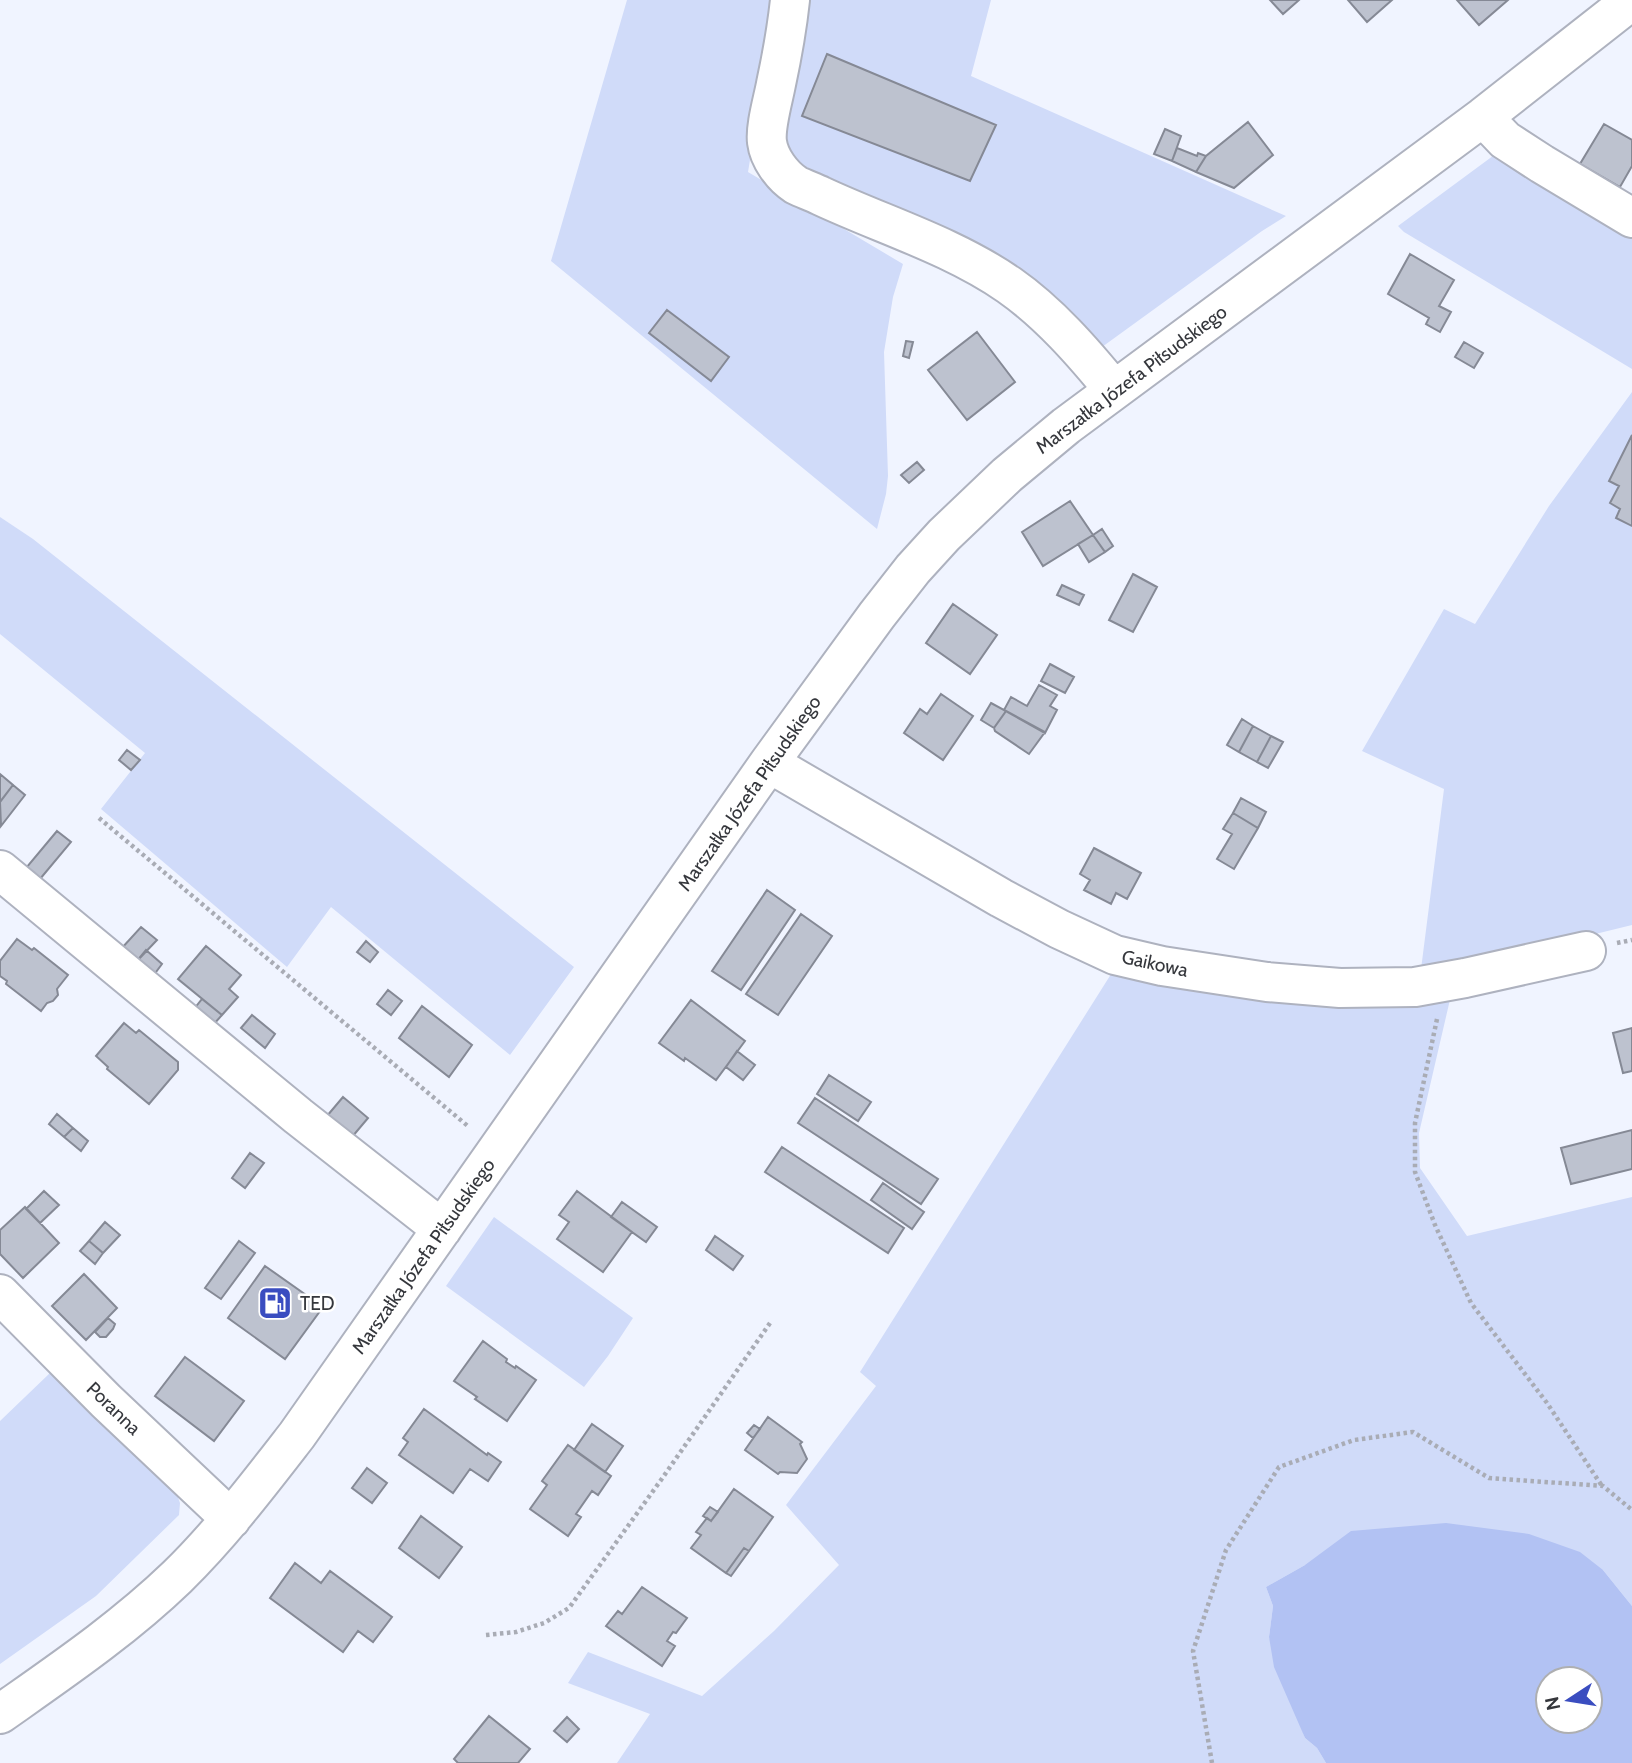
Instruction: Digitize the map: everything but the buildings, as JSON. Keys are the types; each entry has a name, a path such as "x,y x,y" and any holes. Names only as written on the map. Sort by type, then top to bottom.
{"street":[{"path":"790,0 786,38 766,141 773,161 794,184 904,230 1009,285 1041,310 1095,366 1114,390"},
{"name":"Marszałka Józefa Piłsudskiego","path":"0,1714 134,1615 175,1578 231,1519 297,1435 769,763 877,615 944,534 1014,469 1066,426 1483,117 1632,0"},
{"path":"1483,117 1505,140 1632,218"},
{"name":"Gaikowa","path":"769,763 1059,929 1115,955 1162,966 1280,984 1340,988 1415,986 1586,951"},
{"path":"0,870 298,1116 442,1229"},
{"name":"Poranna","path":"0,1294 106,1401 231,1519"}],"path":[{"path":"99,818 496,1151"},
{"path":"1445,982 1415,1123 1415,1172 1435,1225 1471,1303 1547,1403 1603,1486 1632,1510"},
{"path":"486,1635 516,1632 544,1622 569,1608 770,1323"},
{"path":"1212,1763 1193,1651 1226,1550 1279,1467 1354,1440 1413,1432 1489,1478 1603,1486"}],"shaded area":[{"path":"627,0 776,0 748,172 903,264 893,297 884,352 888,476 877,529 551,261"},
{"path":"802,0 991,0 971,76 1286,216 1102,347 1057,297 1026,274 793,166 784,144"},
{"path":"1501,150 1632,228 1632,369 1398,226"},
{"path":"1632,392 1632,925 1420,977 1444,789 1362,751 1444,609 1475,624 1549,506"},
{"path":"0,517 33,539 574,967 510,1055 331,907 287,967 101,809 145,753 0,634"},
{"path":"1113,971 1452,991 1419,1133 1420,1168 1467,1236 1632,1197 1632,1606 1603,1570 1305,1565 1266,1587 1273,1606 1269,1637 1305,1738 1317,1748 1326,1763 617,1763 650,1714 568,1683 588,1652 702,1696 774,1631 839,1565 786,1505 876,1386 860,1372"},
{"path":"494,1217 633,1318 584,1387 446,1286"},
{"path":"50,1373 176,1492 180,1503 179,1515 96,1596 0,1664 0,1421"},
{"path":"1446,1523 1529,1534 1580,1552 1603,1570 1632,1606 1632,1763 1326,1763 1317,1748 1305,1738 1274,1667 1269,1637 1273,1606 1266,1587 1305,1565 1351,1531"}],"place":[{"name":"TED","path":"275,1303"}]}
